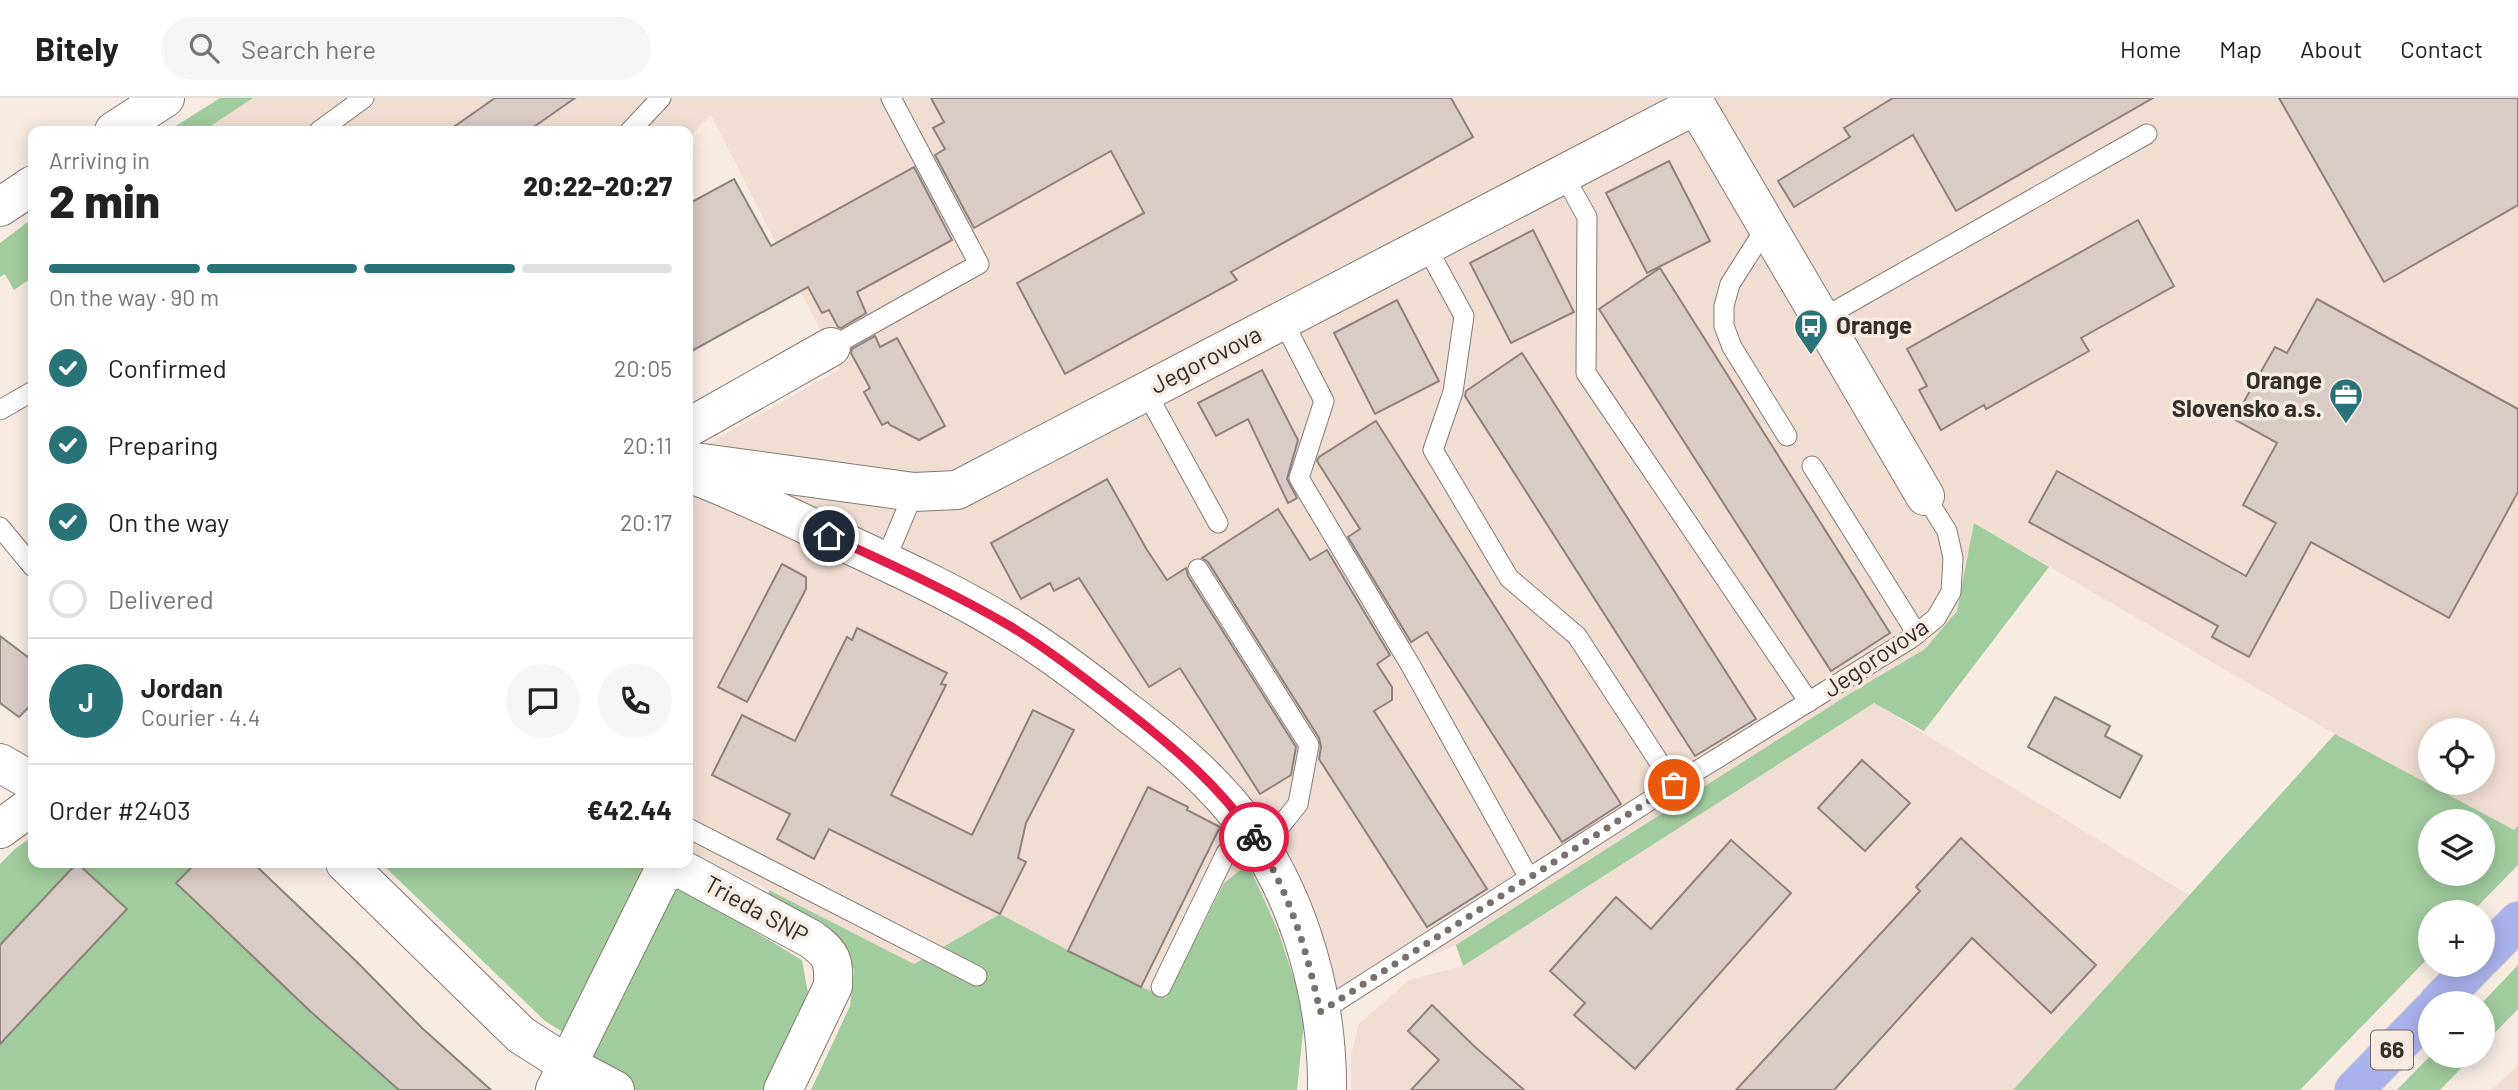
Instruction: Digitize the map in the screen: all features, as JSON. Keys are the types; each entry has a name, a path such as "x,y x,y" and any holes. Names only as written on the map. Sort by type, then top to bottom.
{"main road":[{"path":"2495,945 2518,921"},
{"path":"2450,991 2463,977"},
{"name":"66","path":"2354,1090 2418,1024"}],"street":[{"path":"122,126 165,98"},
{"name":"Jegorovova","path":"693,462 914,492 957,490 1702,102 1768,226 1925,496"},
{"path":"0,207 28,188"},
{"path":"693,425 831,347"},
{"path":"693,475 885,561 1010,627 1071,668 1181,755 1220,792 1255,839 1288,899 1310,962 1320,1012 1329,1088"},
{"path":"0,763 28,779"},
{"path":"0,829 28,809"},
{"path":"350,868 561,1077 615,1090"},
{"name":"Trieda SNP","path":"561,1077 660,878 672,869 685,871 811,939 828,952 834,967 833,986 783,1090"}],"lane":[{"path":"326,126 363,98"},
{"path":"635,126 661,98"},
{"path":"831,347 979,264 891,98"},
{"path":"1821,319 2147,134"},
{"path":"1563,174 1587,217 1586,373 1809,702"},
{"path":"1768,226 1730,284 1724,306 1724,326 1731,347 1787,436"},
{"path":"1426,246 1464,316 1453,392 1433,450 1509,578 1577,636 1674,785"},
{"path":"1283,321 1324,401 1299,478 1411,666 1529,878"},
{"path":"1146,392 1218,523"},
{"path":"0,410 28,394"},
{"path":"1812,466 1917,634"},
{"path":"885,561 914,492"},
{"name":"Jegorovova","path":"1320,1012 1674,785 1917,634 1936,618 1951,592 1953,558 1947,531 1925,496"},
{"path":"0,527 28,561"},
{"path":"1161,987 1226,853 1255,839 1298,804 1309,745 1198,569"},
{"name":"Trieda SNP","path":"693,831 977,976"}],"shaded area":[{"path":"253,98 2518,98 2518,826 2514,831 2495,821 2495,809 2473,809 2448,795 2495,795 2495,718 2418,718 2418,779 2335,734 1975,523 1957,611 1925,649 1854,691 1456,945 1305,1012 1278,931 1224,883 1166,998 1107,971 1000,914 914,964 693,854 693,452 840,369 711,115 693,133 693,126 211,126"},
{"path":"1874,703 2189,895 2013,1090 1351,1090 1351,1055 1359,1024 1409,980 1463,966"},
{"path":"2518,1066 2518,1090 2491,1090"}],"green space":[{"path":"220,98 253,98 211,126 176,126"},
{"path":"28,222 28,280 14,290 5,274 0,277 0,243"},
{"path":"1974,523 2049,567 1924,731 1874,703 1463,966 1456,945 1854,691 1925,649 1957,611"},
{"path":"2335,734 2418,779 2418,795 2449,795 2475,809 2418,809 2418,886 2495,886 2495,820 2514,830 2518,826 2518,865 2484,900 2418,900 2418,968 2300,1090 2013,1090"},
{"path":"28,840 28,868 191,868 177,883 400,1090 0,1090 0,864"},
{"path":"1248,864 1278,931 1305,1012 1297,1090 811,1090 850,1006 854,970 841,943 768,900 769,890 914,964 1000,914 1107,971 1166,998 1224,883"},
{"path":"386,868 674,868 685,890 802,960 809,999 767,1090 570,1090 592,1050 545,1021"},
{"path":"2518,965 2518,1009 2495,1033 2495,991"},
{"path":"2418,1068 2461,1068 2440,1090 2397,1090"}],"building":[{"path":"495,98 575,98 535,126 455,126"},
{"path":"931,98 1451,98 1473,137 1231,272 1237,280 1065,374 1017,283 1144,213 1111,151 974,228 935,155 945,149 933,128 944,122"},
{"path":"1893,98 2153,98 1956,211 1913,135 1794,207 1778,181 1850,137 1844,128"},
{"path":"2279,98 2518,98 2518,205 2384,282"},
{"path":"1669,161 1710,241 1647,273 1606,193"},
{"path":"914,167 952,240 857,292 866,313 841,328 829,310 822,313 808,287 693,350 693,201 734,179 771,246"},
{"path":"2138,220 2174,286 2081,338 2089,351 1986,409 1984,405 1941,430 1919,390 1927,386 1907,349"},
{"path":"1533,230 1574,312 1511,343 1470,263"},
{"path":"1660,268 1890,633 1831,671 1599,309"},
{"path":"2317,299 2518,409 2518,492 2449,618 2311,542 2249,657 2212,637 2218,626 2029,522 2057,471 2246,576 2276,523 2243,505 2277,443 2234,419 2275,347 2287,353"},
{"path":"1397,300 1439,381 1375,414 1334,333"},
{"path":"875,336 880,347 897,338 945,426 919,440 888,422 882,425 864,392 870,388 851,353 852,349"},
{"path":"1522,353 1756,719 1695,756 1465,396 1466,391"},
{"path":"1262,370 1298,440 1287,479 1297,498 1288,503 1248,419 1216,436 1198,403"},
{"path":"1376,421 1621,804 1562,842 1427,632 1411,642 1348,537 1360,529 1317,461 1319,457"},
{"path":"1107,479 1167,580 1186,568 1188,576 1296,747 1291,775 1260,794 1180,668 1149,687 1079,578 1054,591 1050,583 1021,599 991,543"},
{"path":"1278,509 1310,560 1327,550 1390,655 1377,664 1392,687 1392,700 1374,711 1487,889 1427,927 1319,759 1319,738 1208,562 1202,558"},
{"path":"782,564 806,577 806,589 747,702 718,687"},
{"path":"857,628 947,673 941,684 946,685 891,795 972,835 1033,710 1074,730 1026,823 1018,858 1026,862 1000,914 829,829 814,859 777,839 790,814 712,775 742,715 795,741 847,637 852,640"},
{"path":"0,636 28,657 28,708 19,717 0,703"},
{"path":"2055,697 2110,726 2105,736 2142,756 2120,798 2028,747"},
{"path":"1862,760 1910,803 1865,851 1818,808"},
{"path":"1148,787 1220,827 1141,987 1068,951"},
{"path":"1961,838 2096,965 2051,1013 1972,938 1834,1090 1736,1090 1920,891 1916,887"},
{"path":"1731,840 1791,893 1635,1069 1574,1015 1585,1003 1550,971 1616,897 1651,929"},
{"path":"72,868 82,868 127,909 0,1044 0,945"},
{"path":"191,868 258,868 422,1028 491,1090 399,1090 310,1011 176,883"},
{"path":"1432,1005 1524,1090 1411,1090 1439,1060 1408,1031"}],"way so far":[{"path":"1254,837 1288,899 1310,962 1320,1012 1674,785"}],"place":[{"name":"Orange","path":"1811,356"},
{"name":"Orange Slovensko a.s.","path":"2346,425"}],"route":[{"path":"829,536 1010,627 1071,668 1181,755 1220,792 1254,837"}]}
